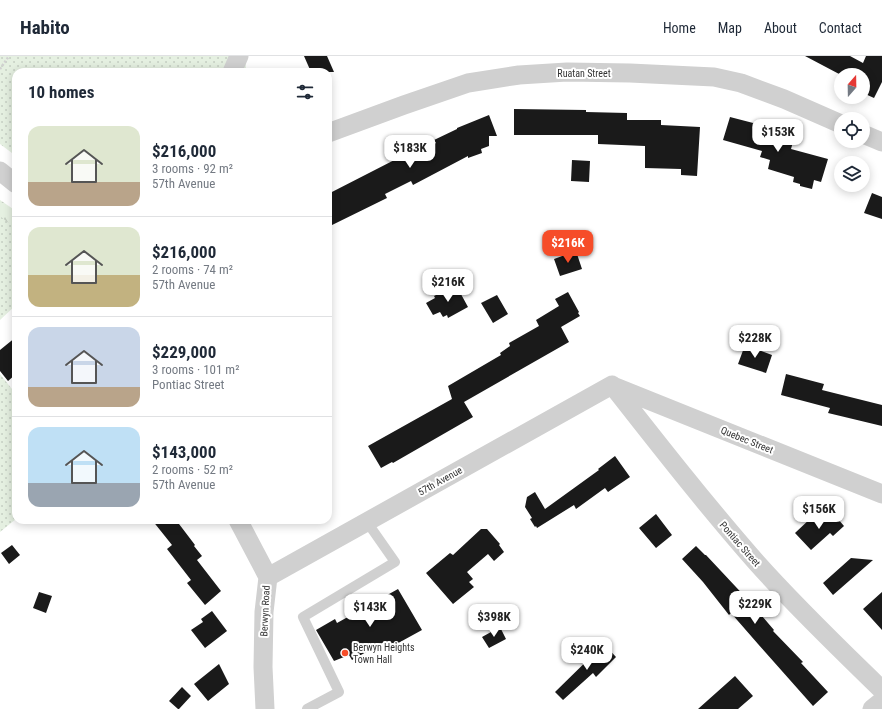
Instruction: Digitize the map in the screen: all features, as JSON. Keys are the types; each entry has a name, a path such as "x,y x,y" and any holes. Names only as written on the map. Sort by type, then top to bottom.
{"street":[{"path":"234,68 239,56"},
{"name":"Ruatan Street","path":"332,131 404,104 468,83 519,75 567,72 714,77 748,85 834,121"},
{"path":"870,137 882,142"},
{"path":"0,171 12,181"},
{"name":"Quebec Street","path":"612,385 882,494"},
{"name":"57th Avenue","path":"268,577 612,385"},
{"name":"Pontiac Street","path":"612,385 688,481 757,563 805,615 882,690"},
{"name":"Berwyn Road","path":"240,524 268,577 264,612 263,667 265,709"},
{"path":"872,709 882,701"}],"lane":[{"path":"307,709 339,692 303,618 396,562 367,522"}],"path":[{"path":"0,70 9,56"}],"green space":[{"path":"0,56 245,56 246,68 12,68 12,153 0,144"},
{"path":"0,200 12,208 12,228 0,234"},
{"path":"0,216 12,226 12,309 0,320"},
{"path":"0,374 12,389 12,522 0,532"}],"building":[{"path":"304,56 327,56 334,72 332,72 332,68 309,68"},
{"path":"805,56 850,56 863,63 866,56 882,56 882,82 874,98 870,96 870,68 834,68 834,71"},
{"path":"514,109 586,110 586,112 627,113 627,120 661,120 661,125 700,127 697,176 681,175 681,169 645,168 645,146 598,144 598,135 514,135"},
{"path":"489,115 497,136 489,136 489,146 481,149 482,153 468,158 468,156 413,185 411,181 385,194 387,198 332,225 332,192 410,152 411,155 436,143 434,140 457,128"},
{"path":"730,117 757,124 755,131 793,142 791,149 828,159 821,182 814,180 812,189 800,186 800,184 793,182 794,177 768,169 770,160 760,157 762,151 723,140"},
{"path":"572,160 590,161 589,182 571,181"},
{"path":"872,193 882,197 882,219 864,213"},
{"path":"576,251 582,269 560,276 554,259"},
{"path":"456,285 468,307 448,318 447,315 443,317 440,312 433,315 426,303 435,298 434,296"},
{"path":"568,292 580,316 561,327 569,342 464,402 473,417 393,463 392,462 381,468 368,446 452,399 448,386 501,355 500,353 510,346 509,343 539,326 536,320 559,306 555,299"},
{"path":"497,295 508,314 493,323 481,303"},
{"path":"12,340 12,378 8,381 0,371 0,350"},
{"path":"745,345 772,355 766,373 738,364"},
{"path":"786,374 824,384 822,390 882,405 882,426 828,413 830,408 781,395"},
{"path":"615,456 630,477 608,492 605,488 576,509 574,505 537,528 536,526 535,527 530,519 532,518 525,507 527,497 535,492 545,509 599,470 598,469"},
{"path":"831,511 844,526 833,536 830,533 811,550 795,533 812,517 817,523"},
{"path":"656,514 672,535 656,548 639,528"},
{"path":"155,524 179,524 202,556 197,560 221,591 205,605 187,583 191,580 167,549 172,545"},
{"path":"481,529 487,529 500,544 499,545 504,552 494,561 488,554 467,572 473,579 469,582 474,587 453,604 426,573 450,553 453,555"},
{"path":"12,545 20,555 9,564 1,553"},
{"path":"696,546 750,602 774,630 773,631 803,662 801,663 828,692 813,706 731,613 729,615 703,582 682,559"},
{"path":"851,558 873,560 833,595 823,583"},
{"path":"398,589 422,630 391,647 389,642 386,644 384,642 352,660 349,655 334,661 316,630 335,619 337,623"},
{"path":"39,592 52,596 46,613 33,608"},
{"path":"882,592 882,630 863,609"},
{"path":"212,611 227,631 205,648 191,630 203,622 201,619"},
{"path":"500,627 506,639 489,648 482,637"},
{"path":"604,644 616,657 596,677 593,673 563,700 555,692"},
{"path":"219,664 229,684 208,701 194,684"},
{"path":"735,676 753,696 738,709 698,709"},
{"path":"182,687 191,696 178,709 169,701"}],"place":[{"name":"Berwyn Heights Town Hall","path":"345,653"}]}
